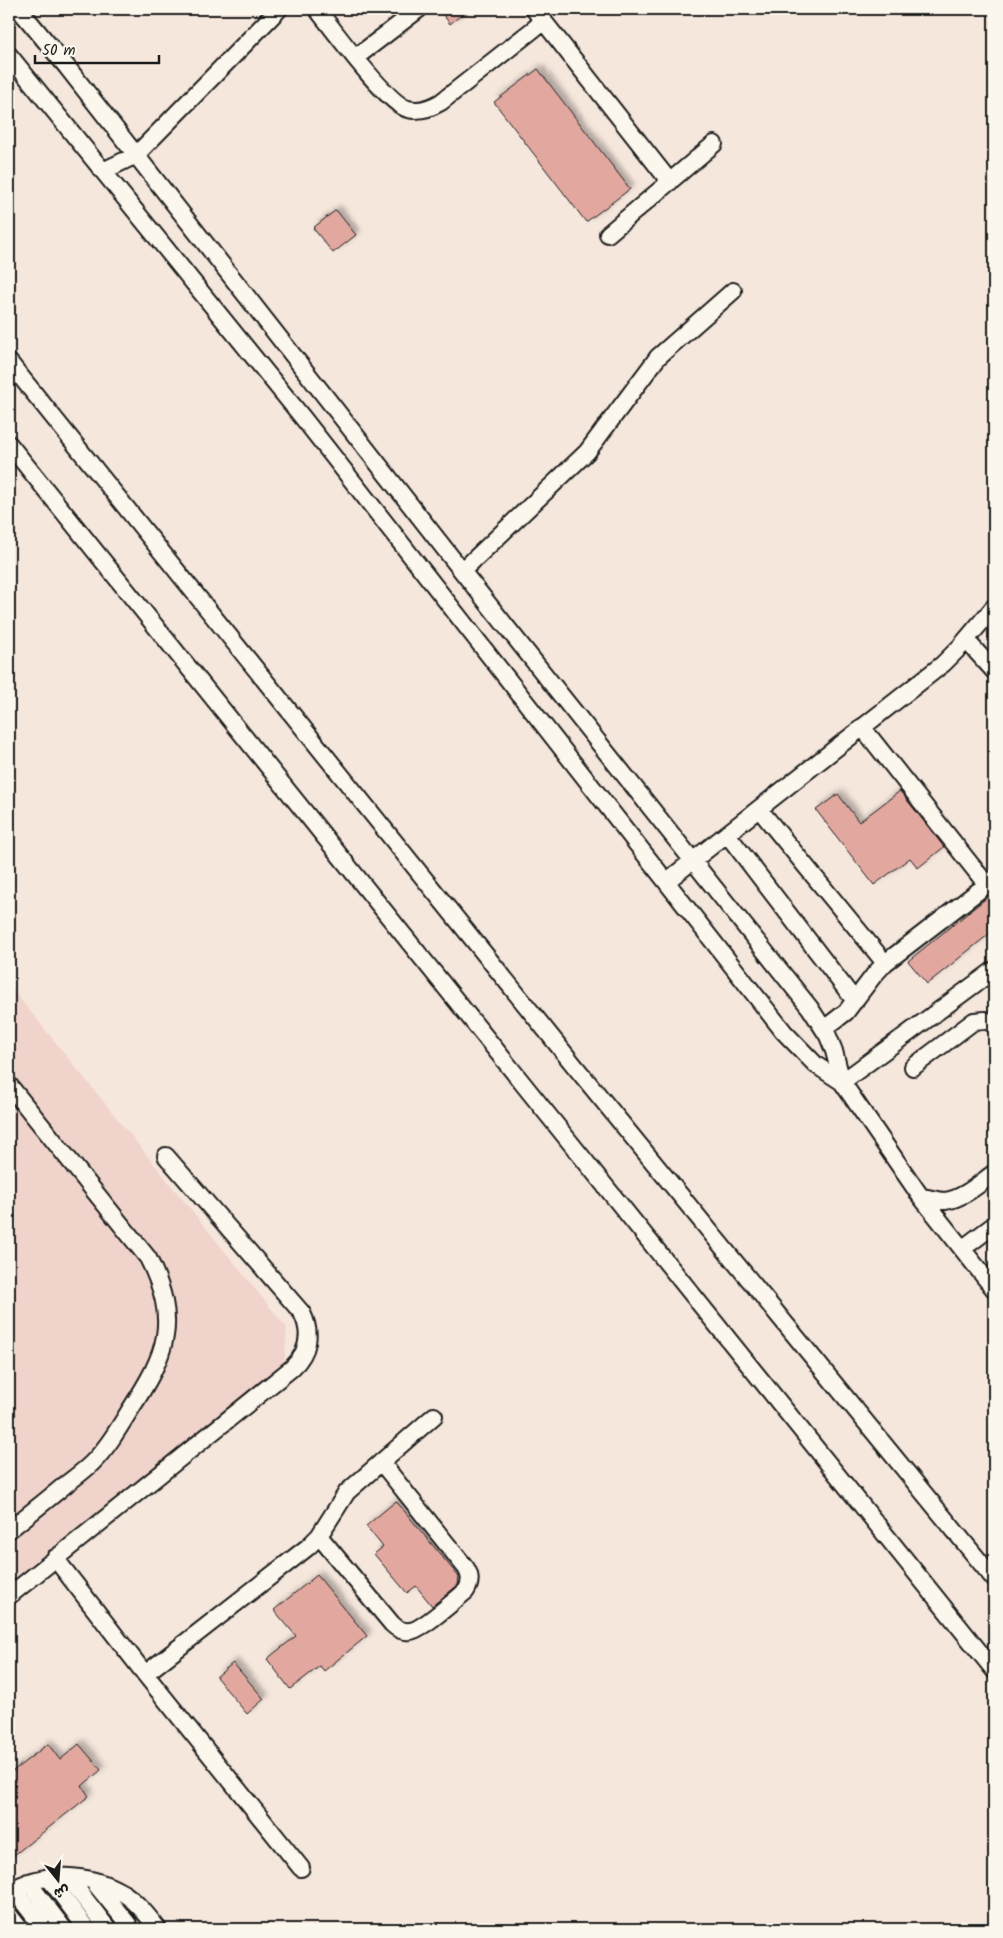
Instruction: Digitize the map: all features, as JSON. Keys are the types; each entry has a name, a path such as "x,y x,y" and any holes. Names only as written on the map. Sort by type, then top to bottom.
{"street":[{"path":"19,9 67,67 462,571 810,1008 824,1029 834,1051 842,1082 921,1197 994,1289"},
{"path":"103,171 136,155 279,9"},
{"path":"317,9 355,58 397,104 407,109 419,110 431,108 441,102 539,15 670,182"},
{"path":"355,58 419,9"},
{"path":"9,55 303,418 794,1044 816,1065 842,1082"},
{"path":"608,234 714,144"},
{"path":"462,571 587,452 658,357 733,291"},
{"path":"9,362 573,1064 994,1579"},
{"path":"9,444 994,1670"},
{"path":"667,881 943,664 994,606"},
{"path":"966,640 994,671"},
{"path":"824,1029 838,1020 885,963 991,882 862,727"},
{"path":"759,809 885,963"},
{"path":"727,834 855,1001"},
{"path":"842,1082 994,970"},
{"path":"913,1068 974,1022 985,1020 994,1024"},
{"path":"9,1085 148,1258 159,1281 165,1306 165,1331 162,1352 152,1377 106,1447 92,1464 9,1530"},
{"path":"9,1596 292,1368 304,1354 307,1346 308,1328 302,1312 166,1156"},
{"path":"921,1197 945,1201 969,1191 994,1173"},
{"path":"962,1249 994,1225"},
{"path":"145,1674 308,1547 320,1536 347,1492 434,1416"},
{"path":"320,1536 392,1624 400,1630 410,1632 420,1628 466,1591 470,1577 466,1568 380,1462"},
{"path":"56,1558 145,1674 301,1868"},
{"path":"48,1877 87,1929"},
{"path":"44,1929 11,1891 28,1882 48,1877 68,1877 93,1880 124,1894 144,1912 158,1929"},
{"path":"68,1877 108,1929"},
{"path":"93,1880 128,1924"},
{"path":"28,1882 64,1929"},
{"path":"9,1915 20,1929"}],"shaded area":[{"path":"9,985 287,1328 284,1368 9,1587"}],"building":[{"path":"439,9 469,9 450,24"},
{"path":"538,69 630,189 586,222 494,102"},
{"path":"336,210 356,235 333,253 313,228"},
{"path":"900,791 944,847 918,868 910,858 874,885 816,810 838,794 859,822"},
{"path":"994,892 994,930 927,984 908,961"},
{"path":"396,1501 459,1577 458,1585 432,1606 416,1586 407,1593 374,1554 383,1547 366,1526"},
{"path":"317,1575 367,1636 324,1671 320,1666 290,1689 267,1659 296,1636 274,1610"},
{"path":"233,1663 264,1699 247,1714 216,1677"},
{"path":"48,1744 60,1760 79,1744 101,1770 82,1786 89,1796 9,1859 9,1774"}]}
